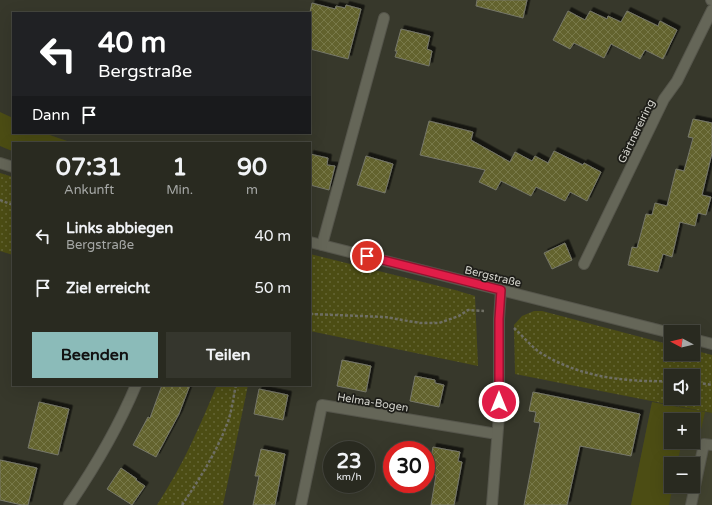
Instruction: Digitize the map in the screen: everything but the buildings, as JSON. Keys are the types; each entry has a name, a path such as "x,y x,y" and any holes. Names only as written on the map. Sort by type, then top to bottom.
{"street":[{"name":"Gärtnereiring","path":"584,264 664,99 677,81 712,10"},
{"path":"322,245 384,18"},
{"path":"0,163 12,167"},
{"name":"Bergstraße","path":"311,242 664,331"},
{"path":"492,505 497,434 501,290"},
{"path":"700,341 712,344"},
{"path":"68,505 113,435 136,386"},
{"name":"Helma-Bogen","path":"301,505 322,405 497,434"},
{"path":"691,505 704,444 712,445"}],"path":[{"path":"0,200 12,205"},
{"path":"311,314 385,317 420,323 439,323 459,316 468,310 488,312"},
{"path":"512,326 543,354 580,372 639,381 664,382"},
{"path":"700,383 712,385"},
{"path":"182,505 198,480 228,423 236,386"}],"shaded area":[{"path":"0,112 12,118 12,134 47,134 70,142 12,142 12,151 0,146"},
{"path":"0,173 12,177 12,255 0,251"},
{"path":"311,254 475,296 478,366 311,331"},
{"path":"534,311 542,311 664,343 664,361 700,361 700,352 712,355 712,413 672,405 700,405 700,369 664,369 664,403 515,374 514,325 522,316"},
{"path":"217,386 248,386 223,505 157,505 175,476"},
{"path":"652,402 712,413 712,505 631,505"},
{"path":"652,402 705,412 700,434 700,413 664,413 664,449 680,449 679,457 664,457 664,493 672,493 669,505 631,505"}],"route":[{"path":"367,256 501,290 499,319 499,402"}]}
